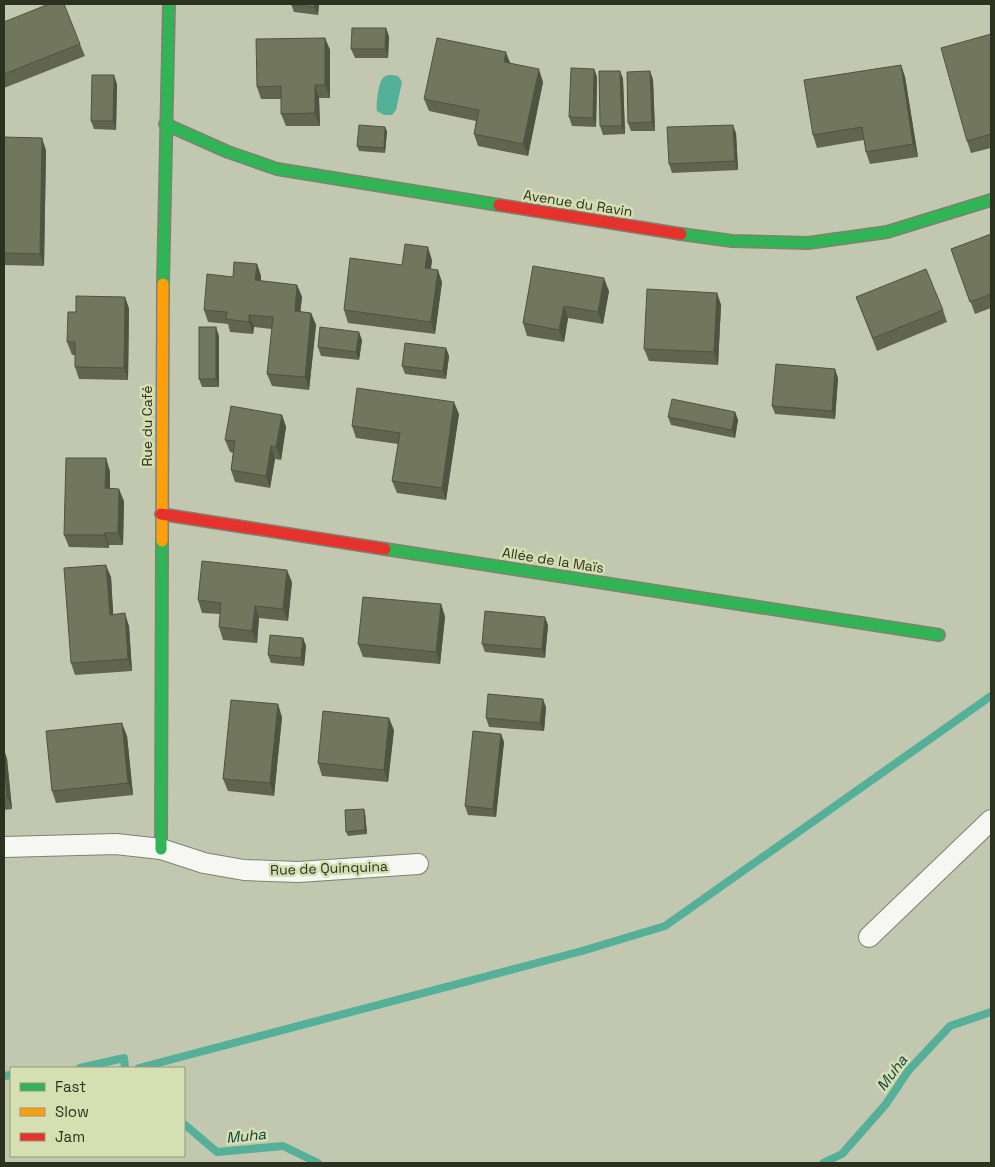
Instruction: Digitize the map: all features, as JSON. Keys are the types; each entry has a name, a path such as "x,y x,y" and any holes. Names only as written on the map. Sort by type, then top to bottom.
{"street":[{"name":"Rue du Café","path":"162,849 165,124 169,4"},
{"name":"Avenue du Ravin","path":"165,124 228,152 277,169 619,225 732,241 808,243 888,232 991,200"},
{"name":"Allée de la Maïs","path":"162,514 939,635"},
{"path":"868,937 991,820"},
{"name":"Rue de Quinquina","path":"4,847 116,844 162,849 204,863 244,870 298,872 418,864"}],"water":[{"path":"398,76 402,82 396,110 392,115 384,115 377,111 379,88 384,77"}],"building":[{"path":"49,4 64,4 80,44 4,74 4,22"},
{"path":"291,4 315,4 314,7"},
{"path":"352,28 386,28 385,49 351,49"},
{"path":"991,34 991,134 967,141 941,48"},
{"path":"325,38 325,85 315,85 315,113 281,114 281,86 257,87 256,39"},
{"path":"437,38 506,52 504,62 539,69 523,144 474,134 479,110 424,99"},
{"path":"901,65 913,144 866,152 862,127 813,135 804,80"},
{"path":"571,68 594,69 593,118 569,117"},
{"path":"599,71 620,71 622,126 600,126"},
{"path":"650,71 652,122 628,123 627,72"},
{"path":"92,75 114,75 113,121 91,121"},
{"path":"359,125 385,127 384,148 357,146"},
{"path":"733,125 735,161 669,164 667,127"},
{"path":"4,137 42,138 40,254 4,253"},
{"path":"991,234 991,294 970,302 951,249"},
{"path":"405,244 428,247 425,268 438,270 431,322 344,310 350,258 402,265"},
{"path":"234,262 257,264 255,280 297,285 295,311 311,313 305,377 267,374 273,317 249,315 249,322 226,319 227,312 204,310 207,274 233,277"},
{"path":"533,266 604,278 598,312 564,306 559,330 523,323"},
{"path":"926,269 943,310 873,338 856,297"},
{"path":"647,289 717,293 714,352 644,349"},
{"path":"76,296 125,297 124,368 75,367 75,342 67,342 68,312 76,312"},
{"path":"199,327 216,327 216,379 199,379"},
{"path":"320,327 359,332 356,352 318,347"},
{"path":"405,343 446,348 443,371 402,366"},
{"path":"776,364 835,369 832,411 772,406"},
{"path":"357,388 454,402 442,488 392,481 400,433 352,426"},
{"path":"672,399 735,412 732,430 668,417"},
{"path":"231,406 282,415 276,447 271,446 266,476 231,470 235,441 225,440"},
{"path":"66,458 106,458 105,488 119,489 118,533 64,535"},
{"path":"202,561 287,570 283,609 255,606 252,631 219,627 221,603 198,600"},
{"path":"106,565 110,615 125,613 128,659 71,663 64,568"},
{"path":"363,597 441,604 436,652 358,644"},
{"path":"485,611 545,617 542,649 482,644"},
{"path":"270,635 303,638 301,658 268,655"},
{"path":"488,694 543,699 540,723 486,718"},
{"path":"231,700 278,704 270,783 223,779"},
{"path":"323,711 389,718 384,770 318,763"},
{"path":"122,723 128,783 52,791 46,731"},
{"path":"473,731 501,734 493,809 465,806"},
{"path":"4,759 7,796 4,797"},
{"path":"364,809 365,830 346,832 345,810"}],"waterway":[{"path":"143,1067 582,951 665,926 991,696"},
{"name":"Muha","path":"823,1163 842,1154 886,1104 908,1071 950,1026 991,1012"},
{"name":"Muha","path":"84,1067 124,1058 125,1067"},
{"name":"Muha","path":"4,1076 10,1075"},
{"name":"Muha","path":"185,1125 217,1152 283,1146 318,1163"}],"traffic: fast":[{"path":"163,284 169,4"},
{"path":"165,124 228,152 277,169 499,205"},
{"path":"681,234 732,241 808,243 887,232 991,200"},
{"path":"161,849 162,541"},
{"path":"385,549 939,635"}],"traffic: slow":[{"path":"162,541 163,284"}],"traffic: jam":[{"path":"499,205 681,234"},
{"path":"161,514 385,549"}]}
